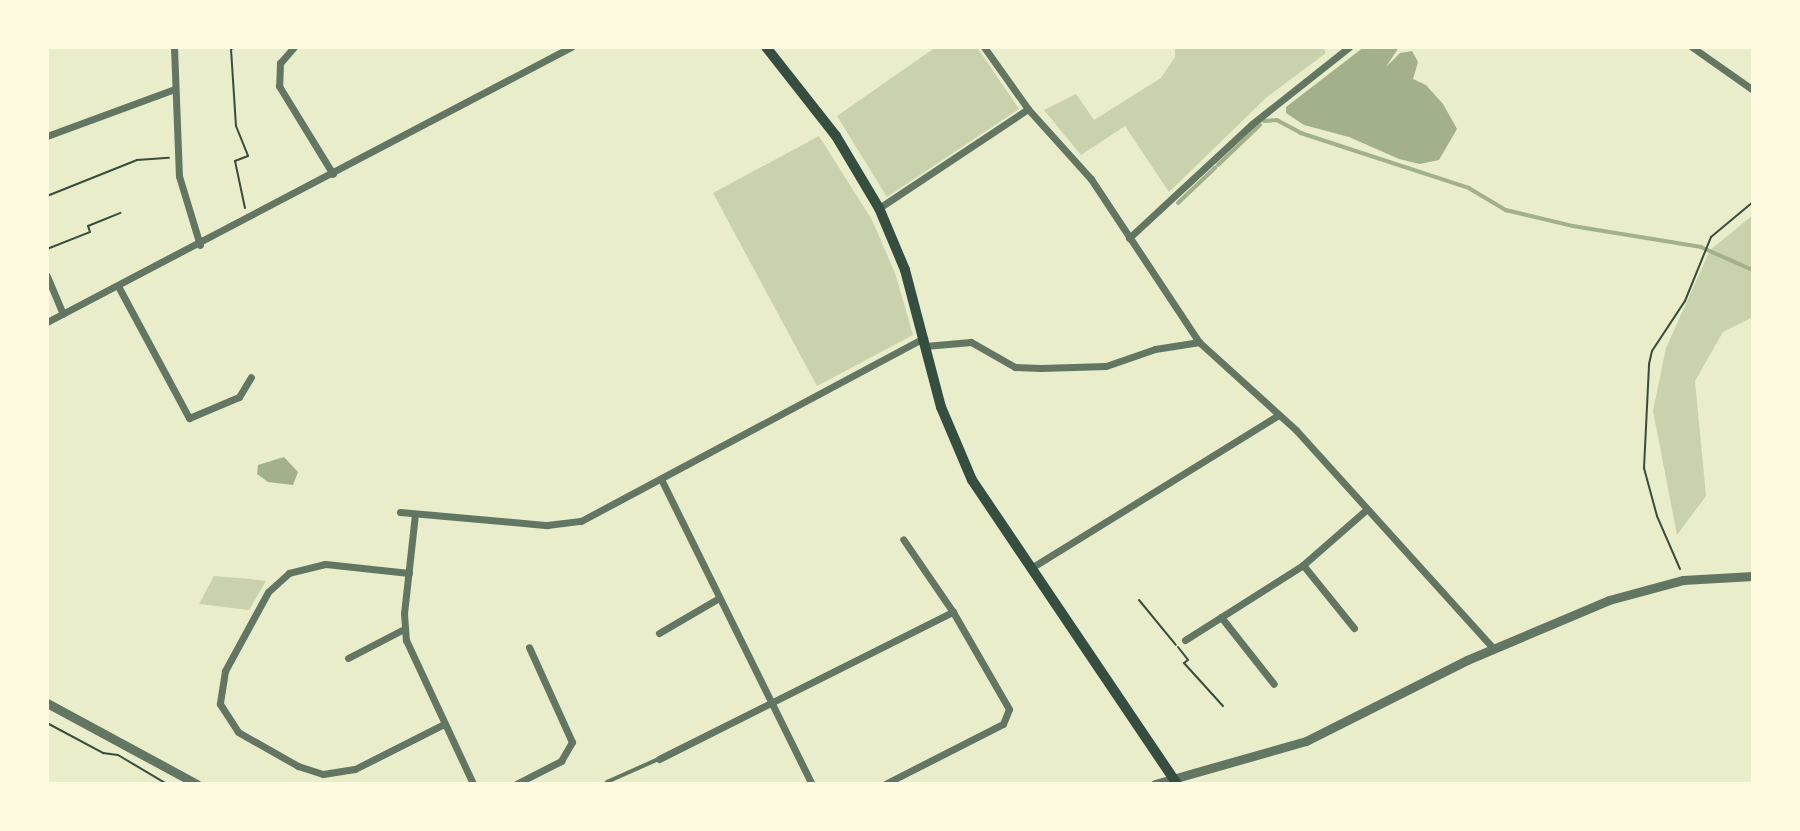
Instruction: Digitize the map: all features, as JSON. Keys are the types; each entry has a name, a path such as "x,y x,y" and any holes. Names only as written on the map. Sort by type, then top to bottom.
{"main road":[{"path":"766,47 836,136 879,208 905,270 955,444 997,522 1175,780"}],"street":[{"path":"174,47 176,157 183,198 200,245"},
{"path":"294,47 280,63 279,86 333,174"},
{"path":"47,322 200,245 571,47"},
{"path":"984,47 1028,109 1075,158 1199,342 1279,415 1493,648"},
{"path":"1129,239 1262,116 1349,47"},
{"path":"1692,47 1753,90"},
{"path":"47,135 175,89"},
{"path":"879,208 1028,109"},
{"path":"47,276 63,314"},
{"path":"118,286 189,418 239,397 251,377"},
{"path":"400,512 564,525 589,517 924,342 971,342 1005,363 1041,368 1106,366 1155,349 1199,342"},
{"path":"1031,568 1279,415"},
{"path":"661,479 812,784"},
{"path":"1185,640 1303,565 1367,509"},
{"path":"415,513 404,629 413,662 473,784"},
{"path":"885,784 965,746 1007,719 1007,701 953,612 903,539"},
{"path":"409,573 325,564 289,573 268,592 225,671 220,704 238,732 298,766 323,774 355,769 444,724"},
{"path":"1303,565 1354,628"},
{"path":"1155,784 1306,741 1493,648 1609,600 1684,580 1753,576"},
{"path":"659,633 719,598"},
{"path":"659,759 953,612"},
{"path":"1220,617 1274,684"},
{"path":"348,658 404,629"},
{"path":"516,784 561,761 572,742 529,647"},
{"path":"47,703 197,784"}],"lane":[{"path":"607,782 659,759"}],"path":[{"path":"237,47 231,49 236,126 248,156 235,161 248,219"},
{"path":"47,196 137,160 176,157"},
{"path":"1684,580 1650,495 1643,444 1651,351 1685,301 1710,241 1753,202"},
{"path":"47,249 90,232 88,226 120,213"},
{"path":"1139,600 1188,660 1184,663 1223,706"},
{"path":"1177,646 1185,640"},
{"path":"47,723 103,753 118,755 167,784"}],"shaded area":[{"path":"936,47 977,47 1019,109 887,197 837,116"},
{"path":"1175,47 1323,47 1326,53 1267,97 1169,192 1125,126 1081,155 1044,110 1076,94 1094,120 1161,78 1175,57"},
{"path":"1364,47 1399,47 1386,67 1400,53 1412,51 1418,62 1413,79 1426,85 1443,104 1457,129 1439,160 1420,164 1399,159 1349,137 1304,125 1286,113 1286,107"},
{"path":"819,136 872,220 895,273 913,335 817,386 713,193"},
{"path":"1753,215 1753,317 1723,332 1695,381 1706,496 1677,535 1653,411 1666,348 1710,250"},
{"path":"284,457 298,472 293,485 268,482 257,474 258,465"},
{"path":"214,576 266,581 249,610 199,604"}],"waterway":[{"path":"1264,121 1277,120 1301,133 1469,188 1506,210 1573,226 1701,247 1753,270"},
{"path":"1218,165 1260,125"},
{"path":"1178,203 1215,168"}]}
